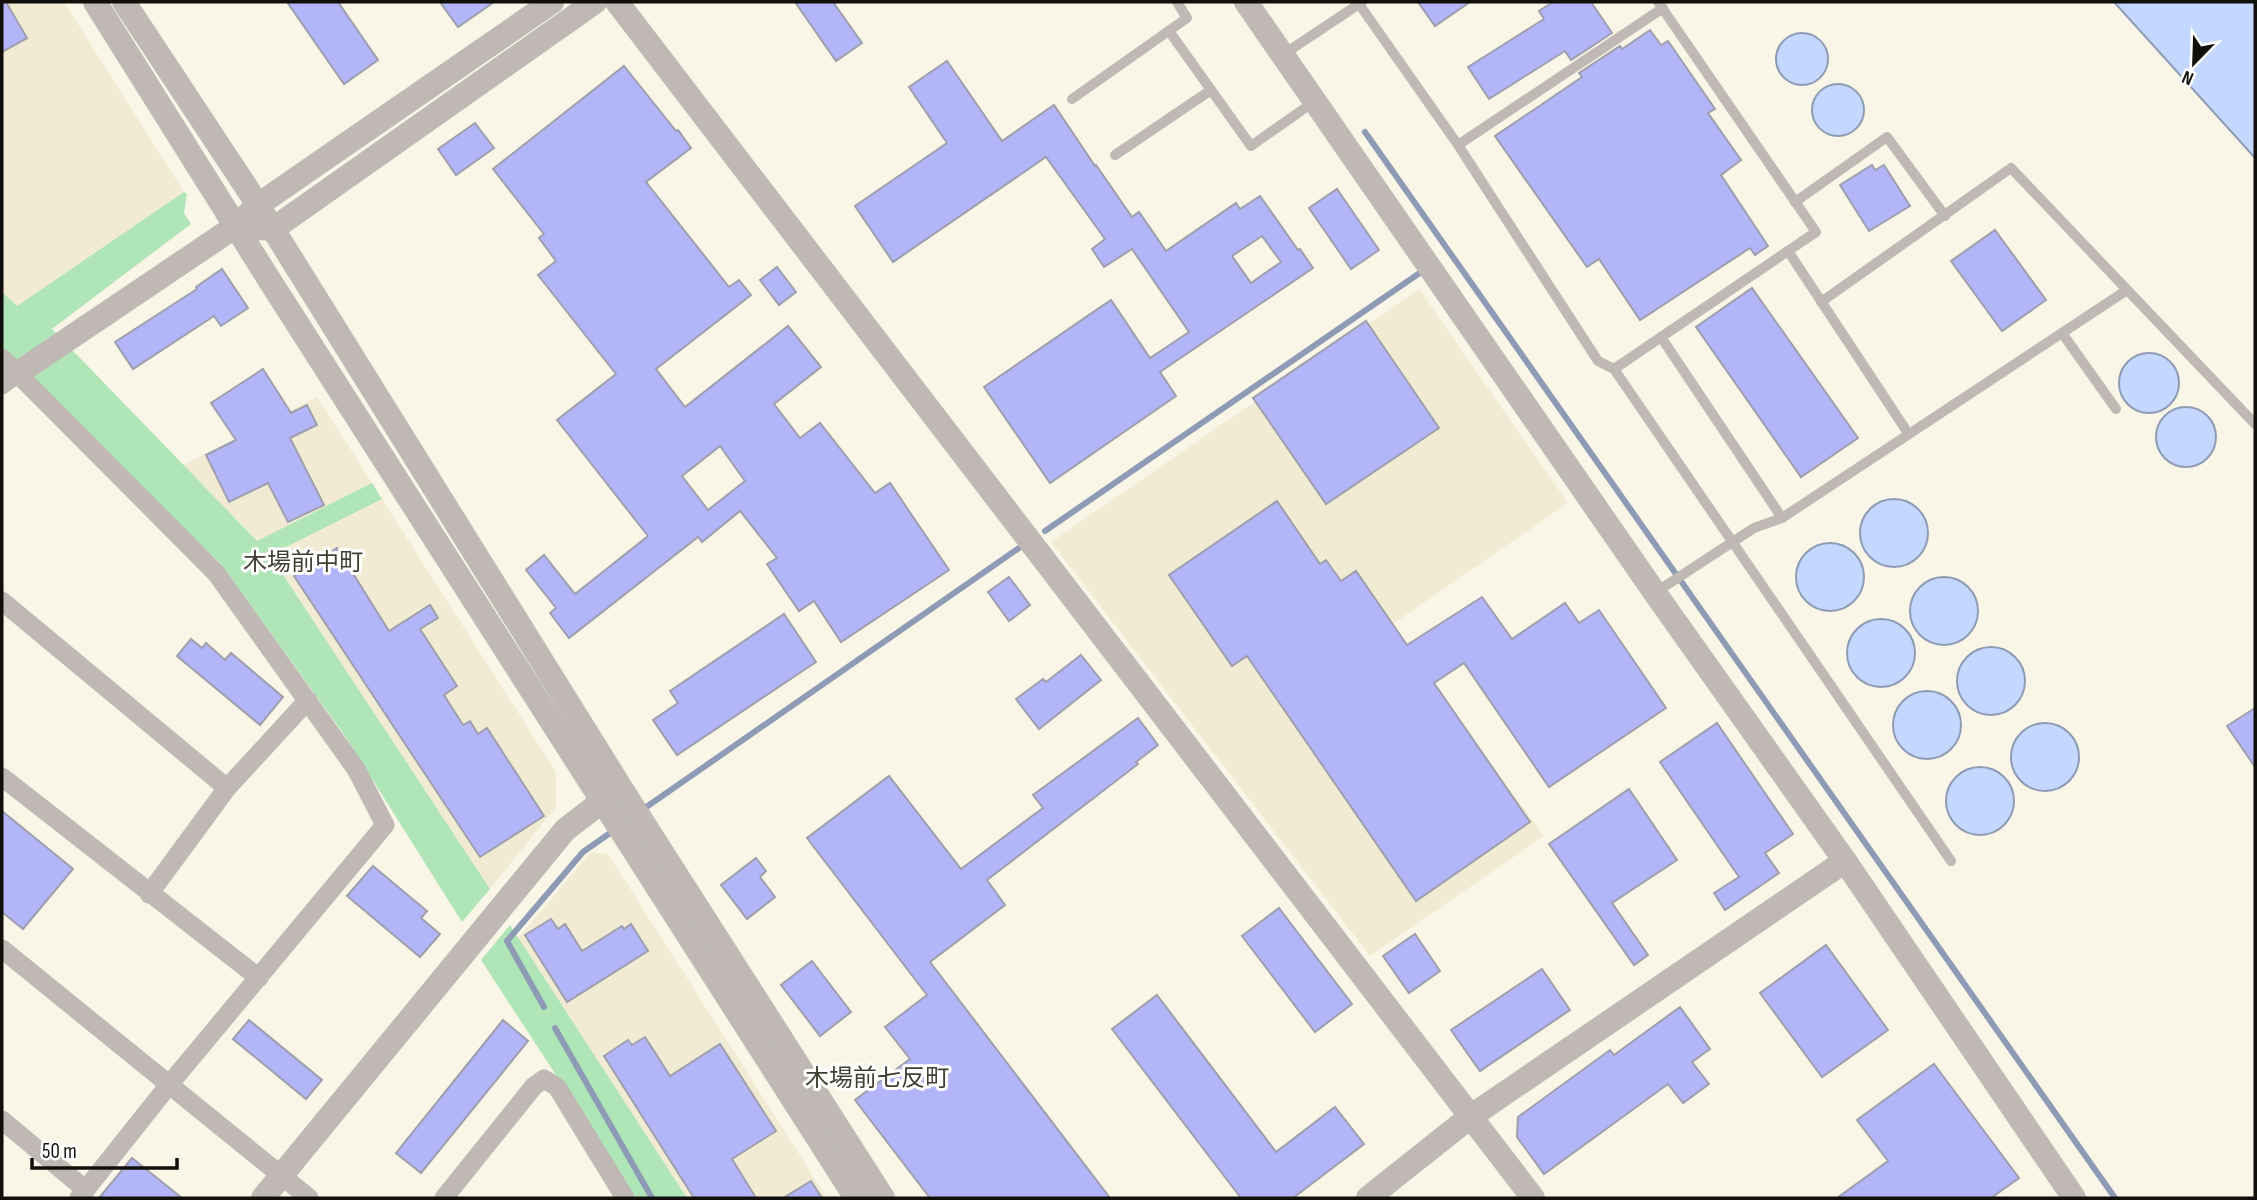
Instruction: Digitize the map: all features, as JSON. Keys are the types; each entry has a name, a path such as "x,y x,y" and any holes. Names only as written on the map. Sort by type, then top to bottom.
{"street":[{"path":"95,2 236,226 611,794 883,1198"},
{"path":"124,2 273,229 856,1198"},
{"path":"2,1120 83,1194 168,1086 385,825 356,769 216,573 7,372 236,226 258,205 552,2"},
{"path":"236,226 273,229 595,2"},
{"path":"617,2 1533,1198"},
{"path":"1246,2 1655,593 1845,861 2074,1198"},
{"path":"2,601 227,788"},
{"path":"149,894 227,788 308,700"},
{"path":"2,778 259,978"},
{"path":"263,1198 565,830 611,794"},
{"path":"1368,1198 1470,1117 1845,861"},
{"path":"2,949 309,1198"},
{"path":"444,1198 534,1086 544,1079 557,1087 625,1198"}],"lane":[{"path":"1072,99 1187,18 1177,2"},
{"path":"1284,55 1361,3 1458,145 1598,360 1614,369 1951,861"},
{"path":"1458,145 1660,5 1816,232 1614,369"},
{"path":"1169,31 1251,146 1316,101"},
{"path":"1115,155 1211,89"},
{"path":"1795,202 1887,136 1945,216"},
{"path":"1821,302 2011,169 2255,424"},
{"path":"1788,251 1908,433"},
{"path":"1655,593 1754,528 1782,518 2127,290"},
{"path":"2062,333 2116,409"},
{"path":"1661,337 1782,518"}],"shaded area":[{"path":"2,2 64,2 184,192 17,306 2,292"},
{"path":"1419,289 1568,503 1390,626 1544,836 1370,956 1051,542"},
{"path":"317,397 372,483 257,541 183,465"},
{"path":"382,499 556,772 556,807 490,889 270,555"},
{"path":"591,852 608,854 827,1198 687,1198 518,938"}],"green space":[{"path":"184,192 187,194 184,213 191,224 52,329 257,541 372,483 382,499 270,555 490,889 462,922 345,736 221,564 2,353 2,292 17,306"},
{"path":"510,925 687,1198 636,1198 481,960"}],"water":[{"path":"2114,2 2255,2 2255,158"},
{"path":"1802,33 1812,35 1820,41 1826,49 1826,69 1820,77 1812,83 1802,85 1792,83 1784,77 1778,69 1776,59 1778,49 1784,41 1792,35"},
{"path":"1838,84 1848,86 1856,92 1862,100 1862,120 1856,128 1848,134 1838,136 1828,134 1820,128 1814,120 1812,110 1814,100 1820,92 1828,86"},
{"path":"2149,353 2170,362 2179,383 2170,404 2149,413 2128,404 2119,383 2128,362"},
{"path":"2186,407 2207,416 2216,437 2207,458 2186,467 2165,458 2156,437 2165,416"},
{"path":"1887,499 1901,499 1913,504 1923,514 1928,533 1923,552 1913,562 1901,567 1887,567 1875,562 1865,552 1860,540 1860,526 1865,514 1875,504"},
{"path":"1823,543 1837,543 1849,548 1859,558 1864,577 1859,596 1849,606 1837,611 1823,611 1811,606 1801,596 1796,584 1796,570 1801,558 1811,548"},
{"path":"1937,577 1951,577 1963,582 1973,592 1978,611 1973,630 1963,640 1951,645 1937,645 1925,640 1915,630 1910,618 1910,604 1915,592 1925,582"},
{"path":"1874,619 1888,619 1900,624 1910,634 1915,653 1910,672 1900,682 1888,687 1874,687 1862,682 1852,672 1847,660 1847,646 1852,634 1862,624"},
{"path":"1984,647 1998,647 2010,652 2020,662 2025,681 2020,700 2010,710 1998,715 1984,715 1972,710 1962,700 1957,688 1957,674 1962,662 1972,652"},
{"path":"1920,691 1934,691 1946,696 1956,706 1961,725 1956,744 1946,754 1934,759 1920,759 1908,754 1898,744 1893,732 1893,718 1898,706 1908,696"},
{"path":"2038,723 2052,723 2064,728 2074,738 2079,757 2074,776 2064,786 2052,791 2038,791 2026,786 2016,776 2011,764 2011,750 2016,738 2026,728"},
{"path":"1973,767 1987,767 1999,772 2009,782 2014,801 2009,820 1999,830 1987,835 1973,835 1961,830 1951,820 1946,808 1946,794 1951,782 1961,772"}],"building":[{"path":"2,2 6,2 27,38 2,52"},
{"path":"287,2 338,2 378,60 344,84"},
{"path":"440,2 494,2 458,27"},
{"path":"795,2 833,2 862,43 836,61"},
{"path":"1418,2 1470,2 1435,26"},
{"path":"1553,2 1591,2 1612,33 1571,60 1565,51 1489,99 1468,67 1544,19 1539,11"},
{"path":"1650,30 1661,45 1668,41 1715,109 1708,113 1741,160 1721,175 1768,246 1755,255 1750,248 1640,320 1599,259 1587,267 1495,136 1582,77 1579,73"},
{"path":"947,61 1002,141 1054,105 1132,217 1139,212 1166,251 1236,203 1240,209 1260,196 1313,268 1160,372 1176,396 1050,483 984,387 1111,300 1150,358 1189,332 1132,249 1104,267 1092,249 1105,239 1046,157 893,262 855,206 947,143 909,87","holes":["1262,236 1281,262 1251,283 1232,256"]},
{"path":"624,66 691,148 646,182 729,287 739,280 751,295 656,369 685,407 788,326 821,367 774,404 800,438 820,423 875,493 890,483 949,570 841,642 814,601 799,611 767,564 777,558 740,511 702,542 698,537 569,638 550,613 556,608 526,570 544,555 575,594 648,536 557,420 616,374 538,275 556,261 539,238 544,234 493,169","holes":["720,446 745,481 708,510 682,476"]},
{"path":"475,123 494,148 456,175 438,149"},
{"path":"1872,165 1875,170 1884,165 1910,206 1869,231 1840,185"},
{"path":"1337,189 1379,250 1351,269 1309,208"},
{"path":"1995,230 2046,300 2002,331 1951,261"},
{"path":"777,267 796,292 779,305 760,280"},
{"path":"222,269 248,308 221,326 214,316 133,369 115,342 197,289 196,287"},
{"path":"1752,288 1858,438 1801,477 1696,327"},
{"path":"1366,321 1439,428 1326,504 1253,398"},
{"path":"263,369 291,413 307,405 317,425 290,438 324,505 288,522 268,483 229,502 206,455 236,440 211,403"},
{"path":"1277,501 1320,564 1326,560 1341,581 1356,571 1407,645 1482,597 1512,639 1565,603 1579,623 1599,610 1666,708 1549,787 1464,663 1434,683 1530,822 1416,901 1247,656 1232,666 1169,575"},
{"path":"337,548 389,631 430,605 438,618 420,629 457,686 444,695 463,725 470,721 478,734 487,728 544,816 480,857 294,576"},
{"path":"1009,577 1030,605 1009,621 988,592"},
{"path":"784,614 816,662 677,755 653,720 678,703 670,691"},
{"path":"191,639 202,648 206,643 225,660 231,653 283,697 260,725 177,656"},
{"path":"1081,655 1101,680 1039,729 1016,699 1043,679 1046,682"},
{"path":"2255,708 2255,767 2227,726"},
{"path":"1138,718 1158,745 1136,762 1138,764 987,880 1005,905 930,962 1110,1198 930,1198 855,1100 910,1059 885,1027 927,995 807,838 889,776 961,869 1043,808 1033,795"},
{"path":"1717,723 1793,834 1765,853 1779,873 1725,910 1714,893 1739,877 1660,762"},
{"path":"1629,789 1677,860 1612,903 1648,955 1634,965 1549,844"},
{"path":"2,811 73,869 23,929 2,912"},
{"path":"756,858 766,871 760,877 775,897 747,919 721,885"},
{"path":"373,866 427,911 421,918 440,934 420,957 347,896"},
{"path":"1279,908 1352,1004 1315,1032 1242,936"},
{"path":"551,919 558,929 565,924 582,951 622,926 624,929 631,924 648,951 567,1002 525,935"},
{"path":"1415,934 1440,971 1409,993 1383,956"},
{"path":"1826,945 1888,1030 1822,1077 1760,993"},
{"path":"812,961 851,1012 820,1036 781,985"},
{"path":"1542,969 1570,1010 1480,1071 1451,1030"},
{"path":"1157,995 1276,1152 1335,1107 1364,1144 1293,1198 1241,1198 1112,1029"},
{"path":"1680,1007 1710,1049 1692,1062 1709,1084 1683,1103 1668,1084 1544,1174 1517,1137 1518,1117 1610,1050 1614,1055"},
{"path":"249,1020 322,1080 306,1099 233,1039"},
{"path":"503,1020 528,1041 421,1173 396,1153"},
{"path":"645,1037 670,1076 720,1044 776,1131 732,1159 756,1198 694,1198 604,1056 628,1040 632,1045"},
{"path":"1934,1064 2019,1178 1991,1198 1837,1198 1888,1161 1857,1120"},
{"path":"132,1158 182,1198 99,1198"},
{"path":"811,1181 822,1198 783,1198"}],"waterway":[{"path":"1365,132 2115,1198"},
{"path":"1045,531 1424,270"},
{"path":"642,810 1019,548"},
{"path":"544,1007 507,941 583,852 613,831"},
{"path":"555,1028 652,1198"}],"district":[{"name":"木場前中町","path":"303,562"},
{"name":"木場前七反町","path":"877,1078"}]}
